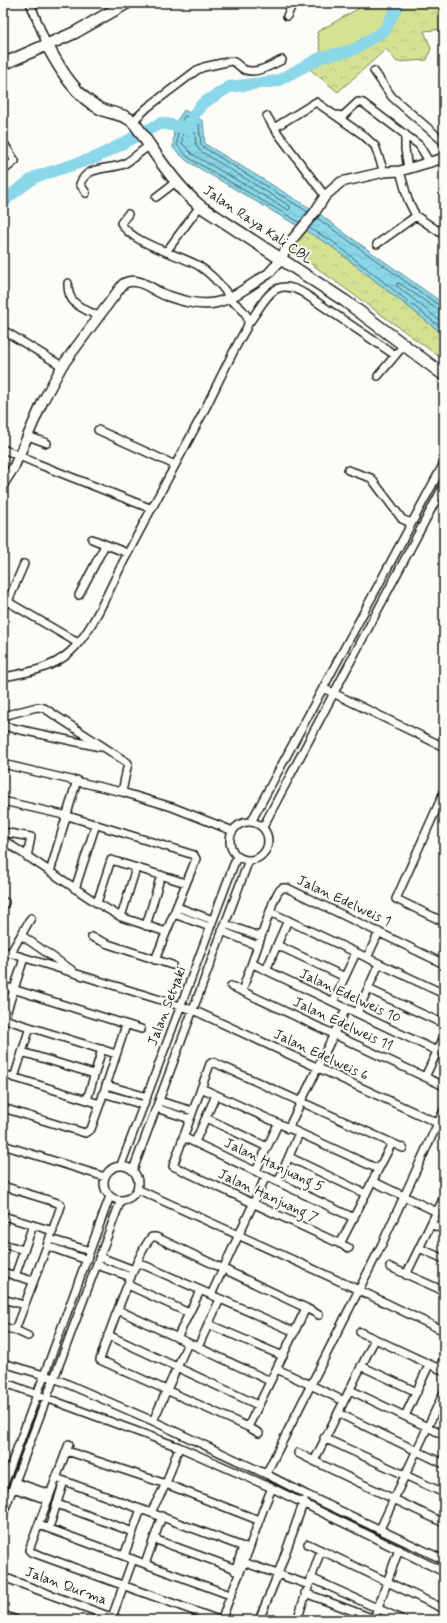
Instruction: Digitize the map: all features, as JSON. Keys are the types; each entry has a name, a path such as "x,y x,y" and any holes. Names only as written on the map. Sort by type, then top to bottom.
{"main road":[{"path":"3,64 74,33 127,3"},
{"path":"47,45 62,72 85,98 103,110 134,122"},
{"name":"Jalan Raya Kali CBL","path":"134,122 177,181 191,198 200,206 344,301 444,375"}],"street":[{"path":"30,3 47,45"},
{"path":"287,16 293,3"},
{"path":"134,122 148,107 197,70 204,67 232,61 244,69 255,71 262,70 282,60"},
{"path":"374,71 392,96 444,142"},
{"path":"274,128 316,102 336,115 375,146 384,172"},
{"path":"336,115 344,115 360,102 419,145 430,163"},
{"path":"267,116 274,128 326,196"},
{"path":"405,134 404,170 408,200 416,216 444,235"},
{"path":"86,193 80,184 89,173 103,167 118,166 125,163 147,141"},
{"path":"3,142 15,159 14,162 3,171"},
{"path":"3,484 14,467 43,401 62,366 120,286 131,281 140,282 165,295 192,302 207,304 218,303 268,274 281,258 291,241 316,212 326,196 341,182 384,172 404,170 444,158"},
{"path":"156,197 177,181"},
{"path":"166,252 200,206"},
{"path":"128,214 121,222 122,226 142,241 187,260 207,272 217,280 229,298 245,314 248,324"},
{"path":"377,244 416,216"},
{"path":"68,283 68,292 72,300 98,316"},
{"path":"3,678 28,673 55,662 64,657 78,643 98,613 127,553 152,509 248,324 272,292 282,287 288,286 294,288 305,294 394,356"},
{"path":"3,330 62,366"},
{"path":"378,376 404,345"},
{"path":"98,430 175,465"},
{"path":"28,436 47,443"},
{"path":"3,449 152,509"},
{"path":"251,822 410,523 444,463"},
{"path":"348,470 371,478 402,519 410,523"},
{"path":"263,827 444,485"},
{"path":"92,539 127,553"},
{"path":"79,595 105,545"},
{"path":"24,564 6,597 13,605 78,643"},
{"path":"323,688 444,747"},
{"path":"3,716 41,707 128,764 122,792"},
{"path":"3,726 104,748"},
{"path":"3,764 77,780 122,792 172,807 233,831"},
{"path":"50,872 68,816 77,780"},
{"path":"444,792 396,899 444,922"},
{"path":"3,801 68,816 194,855 196,859 155,960"},
{"path":"251,822 263,827 269,840 267,850 259,858 249,860 237,856 230,844 233,831 241,824 251,822"},
{"path":"76,889 96,824"},
{"path":"3,832 31,837 27,857"},
{"path":"3,840 97,903 121,917 166,932"},
{"name":"Jalan Setyaki","path":"121,1165 237,856"},
{"path":"97,903 111,860 186,883"},
{"path":"133,1170 249,860"},
{"path":"121,917 136,868"},
{"path":"146,926 161,875"},
{"name":"Jalan Edelweis 1","path":"242,991 253,964 270,912 278,892 282,888 286,888 444,964"},
{"path":"175,910 213,920"},
{"path":"175,910 210,927"},
{"path":"270,912 444,994"},
{"path":"7,952 21,935 31,918"},
{"path":"266,970 288,920"},
{"path":"223,928 261,937"},
{"path":"223,928 258,946"},
{"path":"367,958 379,932"},
{"path":"21,935 79,975"},
{"path":"92,937 172,966"},
{"path":"277,945 345,977"},
{"name":"Jalan Edelweis 6","path":"7,952 193,1010 441,1124"},
{"path":"333,1002 356,953"},
{"path":"24,958 4,1021 30,1027 116,1054"},
{"name":"Jalan Edelweis 10","path":"253,964 437,1051"},
{"path":"357,1013 380,964"},
{"path":"3,986 140,1029"},
{"name":"Jalan Edelweis 11","path":"231,986 444,1086"},
{"path":"368,989 444,1024"},
{"path":"288,1129 346,1008"},
{"path":"3,1108 85,1133 91,1129 126,1025"},
{"path":"14,1078 30,1027"},
{"path":"425,1077 444,1037"},
{"path":"87,1100 102,1050"},
{"path":"22,1052 94,1074"},
{"path":"183,1136 210,1064 213,1062 403,1148"},
{"path":"3,1074 100,1104"},
{"path":"106,1085 147,1097"},
{"path":"201,1088 378,1169"},
{"path":"103,1093 144,1105"},
{"path":"195,1142 216,1095"},
{"path":"159,1100 193,1111"},
{"path":"156,1108 190,1119"},
{"path":"266,1474 441,1124 444,1110"},
{"path":"206,1118 266,1146"},
{"path":"256,1171 266,1146 278,1124"},
{"path":"278,1182 299,1133"},
{"name":"Jalan Hanjuang 5","path":"183,1136 354,1218"},
{"name":"Jalan Hanjuang 7","path":"183,1136 173,1163 175,1168 349,1248"},
{"path":"340,1244 392,1143"},
{"path":"3,1145 105,1177"},
{"path":"289,1157 366,1194"},
{"path":"121,1165 133,1170 138,1177 137,1189 133,1196 121,1200 110,1196 105,1189 105,1177 110,1170 121,1165"},
{"path":"211,1295 266,1176"},
{"path":"372,1181 405,1195 437,1212"},
{"path":"3,1186 58,1203 61,1208 15,1330"},
{"path":"137,1189 359,1290 444,1331"},
{"path":"4,1481 110,1196"},
{"path":"406,1275 444,1198"},
{"path":"3,1514 121,1200"},
{"path":"3,1216 33,1225 51,1235 90,1252"},
{"path":"431,1224 444,1230"},
{"path":"15,1276 33,1225"},
{"path":"259,1433 97,1359 134,1270 149,1239 156,1237 222,1270 319,1315"},
{"path":"3,1244 24,1250"},
{"path":"47,1246 86,1260"},
{"path":"419,1248 444,1259"},
{"path":"100,1257 134,1270"},
{"path":"138,1262 200,1291 295,1332"},
{"path":"97,1265 132,1277"},
{"path":"390,1267 444,1292"},
{"path":"3,1272 33,1281"},
{"path":"128,1285 189,1313"},
{"path":"177,1338 200,1291"},
{"path":"3,1299 24,1305"},
{"path":"198,1347 220,1299"},
{"path":"248,1427 306,1308"},
{"path":"118,1310 270,1381"},
{"path":"208,1324 283,1356"},
{"path":"3,1327 15,1330 28,1336"},
{"path":"360,1332 442,1370 444,1358"},
{"path":"108,1335 258,1405"},
{"path":"314,1461 324,1438 375,1339"},
{"path":"154,1421 188,1343"},
{"path":"3,1363 54,1378 154,1421 444,1560"},
{"path":"405,1416 430,1365"},
{"path":"361,1366 417,1392"},
{"path":"277,1369 344,1401"},
{"path":"3,1382 179,1447 272,1488 444,1572"},
{"path":"350,1390 444,1435"},
{"path":"380,1529 427,1428 441,1404 444,1392"},
{"path":"338,1413 444,1464"},
{"path":"324,1438 444,1493"},
{"path":"152,1512 166,1484 179,1447"},
{"path":"258,1520 68,1448 29,1550 219,1620 222,1619 236,1569 246,1548 272,1488"},
{"path":"298,1453 444,1522"},
{"path":"56,1478 152,1512 246,1548"},
{"path":"49,1528 64,1481"},
{"path":"14,1485 49,1497"},
{"path":"259,1620 278,1574 307,1495"},
{"path":"57,1504 133,1532"},
{"path":"124,1556 141,1509"},
{"path":"145,1564 162,1516"},
{"path":"39,1525 229,1594"},
{"path":"154,1539 236,1569"},
{"path":"308,1544 444,1609"},
{"path":"229,1594 243,1562 246,1548"},
{"path":"306,1593 375,1620 399,1549"},
{"path":"297,1620 321,1550"},
{"path":"112,1619 133,1559"},
{"path":"243,1562 278,1574 310,1581 403,1620"},
{"name":"Jalan Qurma","path":"3,1577 112,1619 120,1620"},
{"path":"3,1618 6,1616 16,1620"}],"green space":[{"path":"368,3 399,3 385,30 354,50 322,57 317,32"},
{"path":"399,3 444,3 444,29 424,31 431,48 427,60 397,62 386,49 338,92 306,66 322,57 353,50 385,31"},
{"path":"302,228 330,245 444,335 444,360 292,250 291,241"}],"water":[{"path":"184,110 203,121 205,144 318,213 444,304 444,335 330,245 187,161 173,148 174,125"}],"waterway":[{"path":"189,130 194,115 202,104 229,87 277,81 322,57 353,50 385,30 399,3"},
{"path":"3,205 7,198 35,177 97,157 161,123 188,130"}]}
